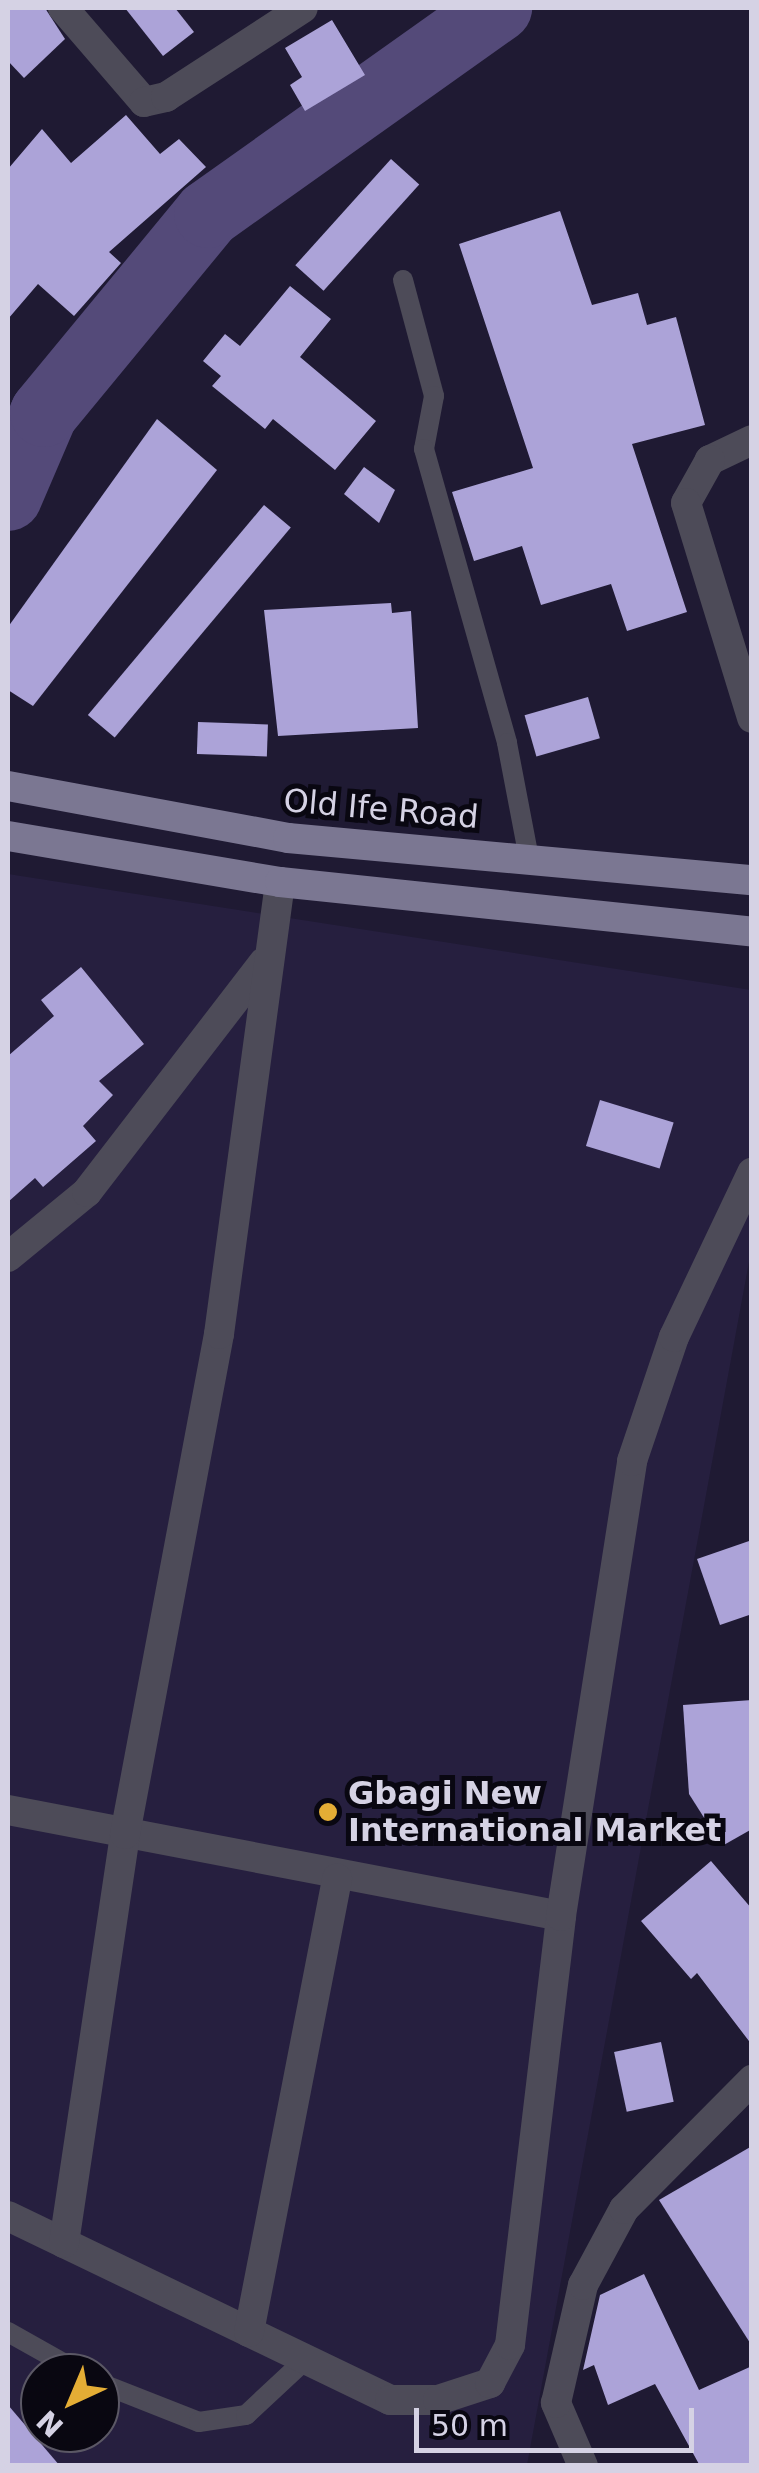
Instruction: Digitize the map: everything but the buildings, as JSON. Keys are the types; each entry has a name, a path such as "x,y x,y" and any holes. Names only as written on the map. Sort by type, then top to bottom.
{"main road":[{"name":"Old Ife Road","path":"8,786 288,838 752,880"},
{"path":"8,836 280,882 752,932"}],"street":[{"path":"63,8 144,102 188,84 303,8"},
{"path":"752,440 710,460 686,503 752,718"},
{"path":"64,2243 124,1834 219,1334 264,962 280,882"},
{"path":"8,1257 87,1192 264,962"},
{"path":"8,2216 390,2400 438,2400 490,2382 510,2345 561,1916 632,1461 674,1337 752,1173"},
{"path":"8,1810 337,1878 561,1916"},
{"path":"249,2332 337,1878"},
{"path":"583,2466 556,2403 583,2285 624,2209 752,2080"}],"lane":[{"path":"403,280 434,396 424,449 508,744 529,858"},
{"path":"8,2332 45,2353"},
{"path":"120,2391 199,2422 246,2415 306,2359"}],"shaded area":[{"name":"Gbagi New International Market","path":"8,874 751,990 751,1251 527,2465 8,2465"}],"waterway":[{"path":"8,497 44,413 208,214 498,8"}],"place":[{"name":"Gbagi New International Market","path":"328,1812"}]}
